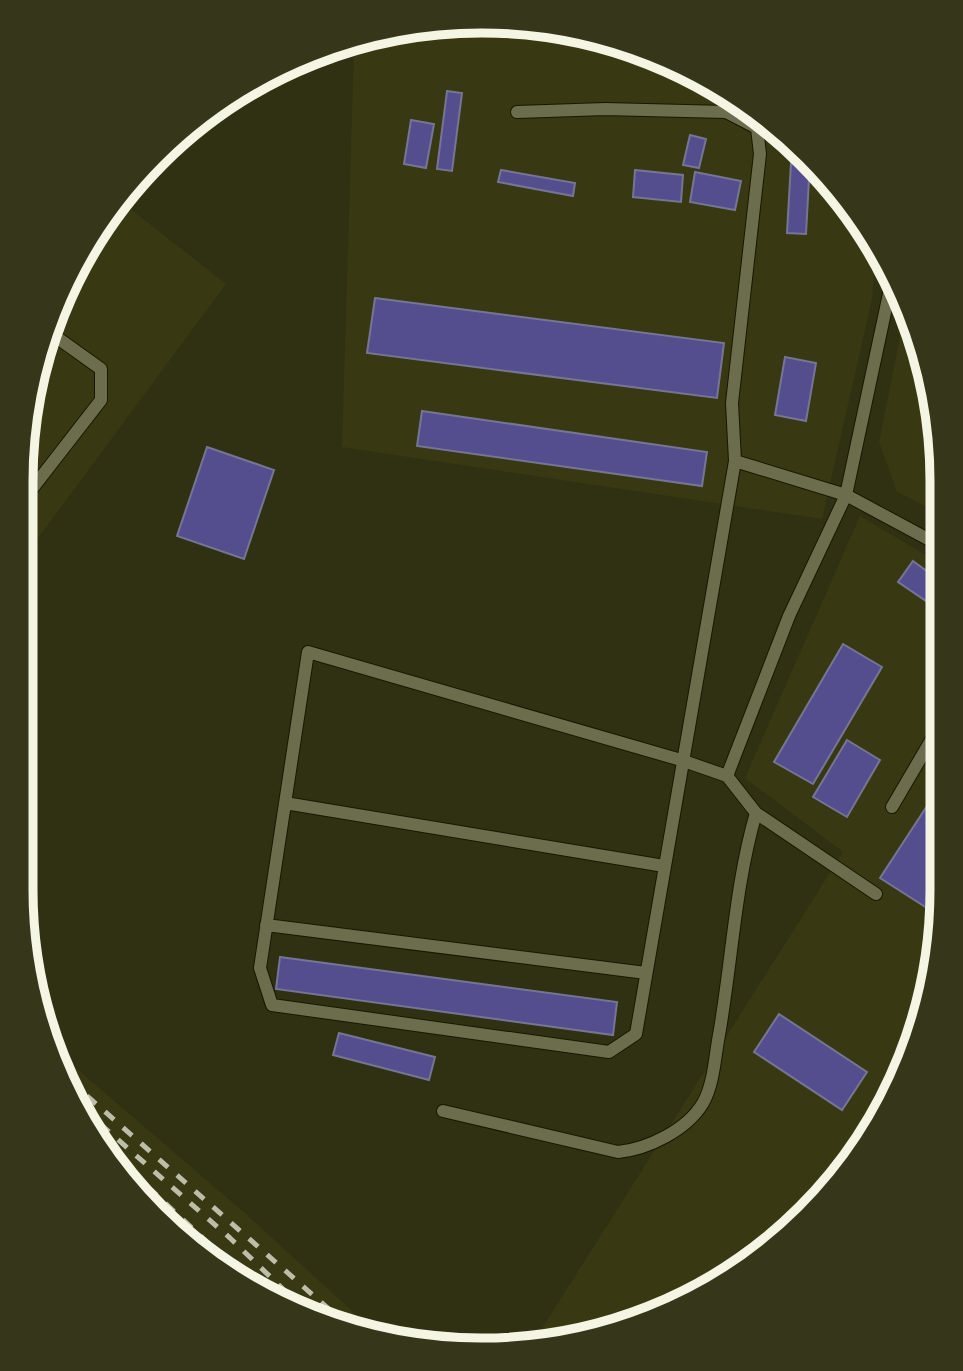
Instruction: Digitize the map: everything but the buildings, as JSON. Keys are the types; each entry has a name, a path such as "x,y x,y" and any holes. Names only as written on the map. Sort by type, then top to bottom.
{"lane":[{"path":"517,112 605,108 726,112 756,127"},
{"path":"757,128 760,154 732,403 735,461 681,760 636,1034 609,1052 272,1005 260,968 308,652 681,760 727,776 755,813 876,894"},
{"path":"727,776 789,616 846,495 889,294"},
{"path":"33,488 101,400 101,369 57,338"},
{"path":"735,461 846,495 930,540"},
{"path":"892,807 930,742"},
{"path":"285,803 664,866"},
{"path":"443,1111 618,1152 638,1150 684,1125 704,1102 712,1071 727,990 742,861 755,813"},
{"path":"266,925 646,973"}],"shaded area":[{"path":"511,34 569,42 653,67 706,93 777,144 819,186 854,232 875,266 872,299 822,519 342,447 354,52 423,37"},
{"path":"128,207 226,284 33,545 34,452 49,365 57,337 79,283 93,257 126,209"},
{"path":"902,326 914,365 926,423 930,508 897,492 879,442"},
{"path":"860,516 930,558 929,919 914,1006 906,1034 884,1088 854,1139 819,1185 777,1227 731,1262 680,1292 653,1304 598,1322 538,1334 843,852 745,778"},
{"path":"67,1060 246,1214 363,1322 283,1292 232,1262 186,1227 144,1185 109,1139 79,1088"}],"railway":[{"path":"80,1090 332,1312"},
{"path":"98,1122 230,1238 289,1295"},
{"path":"140,1179 215,1250"}]}
